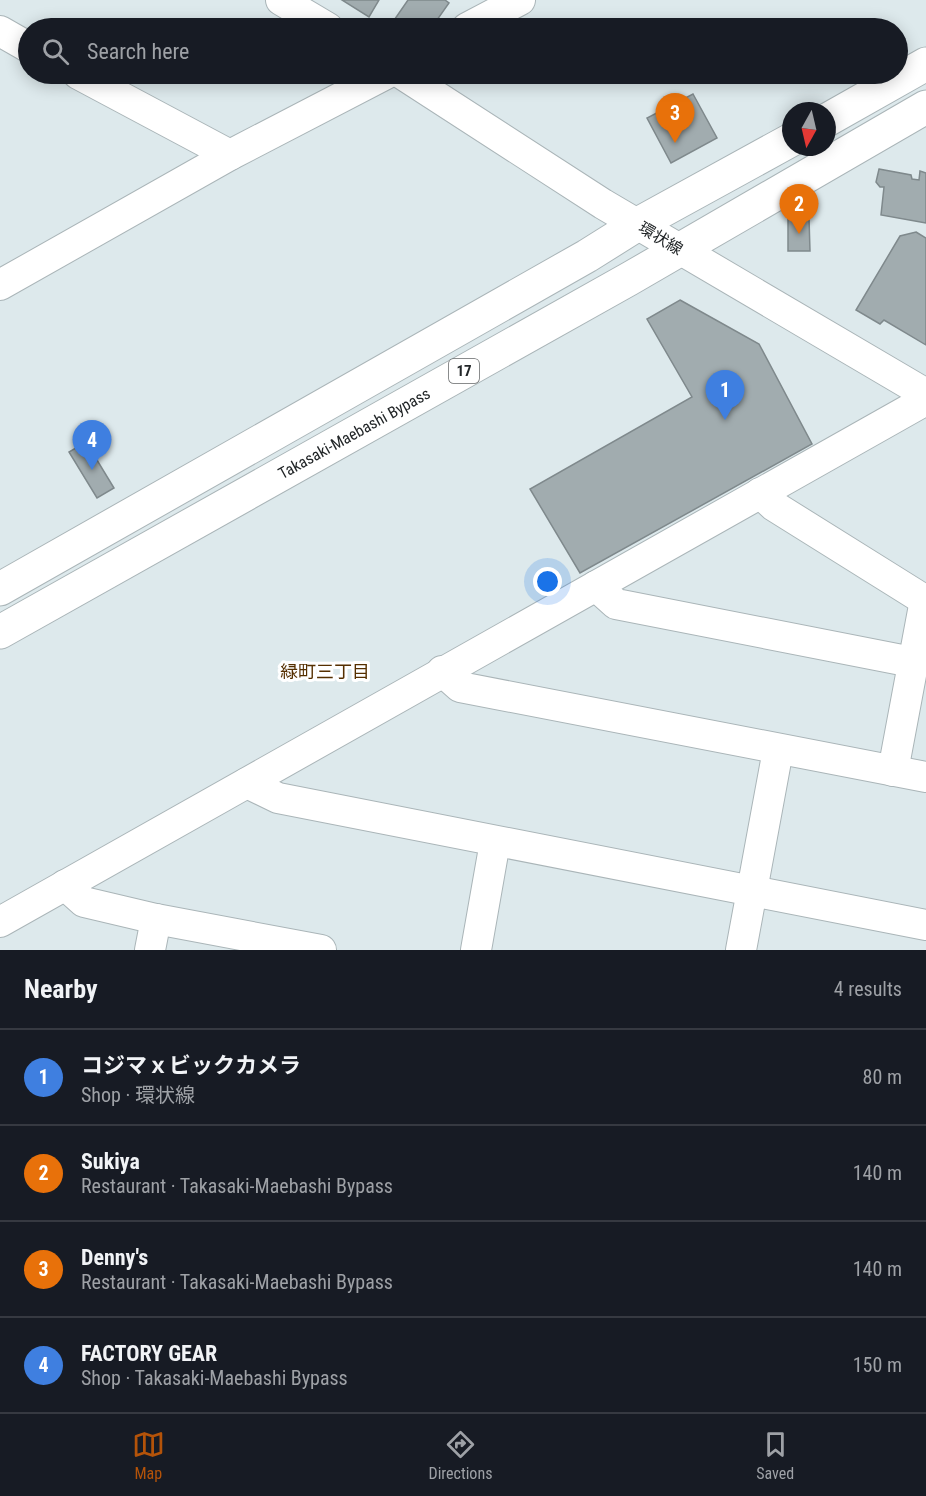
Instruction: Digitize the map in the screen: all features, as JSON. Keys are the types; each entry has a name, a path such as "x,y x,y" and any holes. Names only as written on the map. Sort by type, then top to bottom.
{"highway":[{"path":"908,74 926,64"},
{"path":"836,115 891,84"},
{"name":"Takasaki-Maebashi Bypass","path":"0,632 680,249 926,107"},
{"name":"17","path":"0,589 638,224 782,145"}],"street":[{"path":"280,0 311,18"},
{"path":"486,18 520,0"},
{"path":"0,31 18,41"},
{"path":"97,84 230,155"},
{"path":"0,285 230,155 367,84"},
{"name":"環状線","path":"418,84 638,224 926,394"},
{"path":"0,922 926,400"},
{"path":"760,493 774,506 926,601 912,662 893,771"},
{"path":"596,586 616,604 912,662"},
{"path":"442,671 460,687 926,777"},
{"path":"741,950 778,750"},
{"path":"247,783 278,798 926,925"},
{"path":"476,950 495,842"},
{"path":"65,885 84,902 305,949"},
{"path":"150,950 156,919"}],"building":[{"path":"342,0 379,0 369,17"},
{"path":"408,0 445,0 449,3 438,18 396,18"},
{"path":"693,94 717,138 671,163 647,118"},
{"path":"879,169 911,175 912,179 919,180 920,171 926,173 926,223 881,215 884,187 880,187 876,182"},
{"path":"788,218 809,218 810,251 788,251"},
{"path":"916,232 926,238 926,345 884,320 880,324 856,310 900,236"},
{"path":"680,300 759,344 812,444 580,573 530,489 692,397 647,319"},
{"path":"86,442 114,488 97,498 69,452"}],"place":[{"name":"Denny's","path":"675,143"},
{"name":"Sukiya","path":"799,234"},
{"name":"コジマｘビックカメラ","path":"725,420"},
{"name":"FACTORY GEAR","path":"92,470"}],"district":[{"name":"緑町三丁目","path":"325,672"}]}
